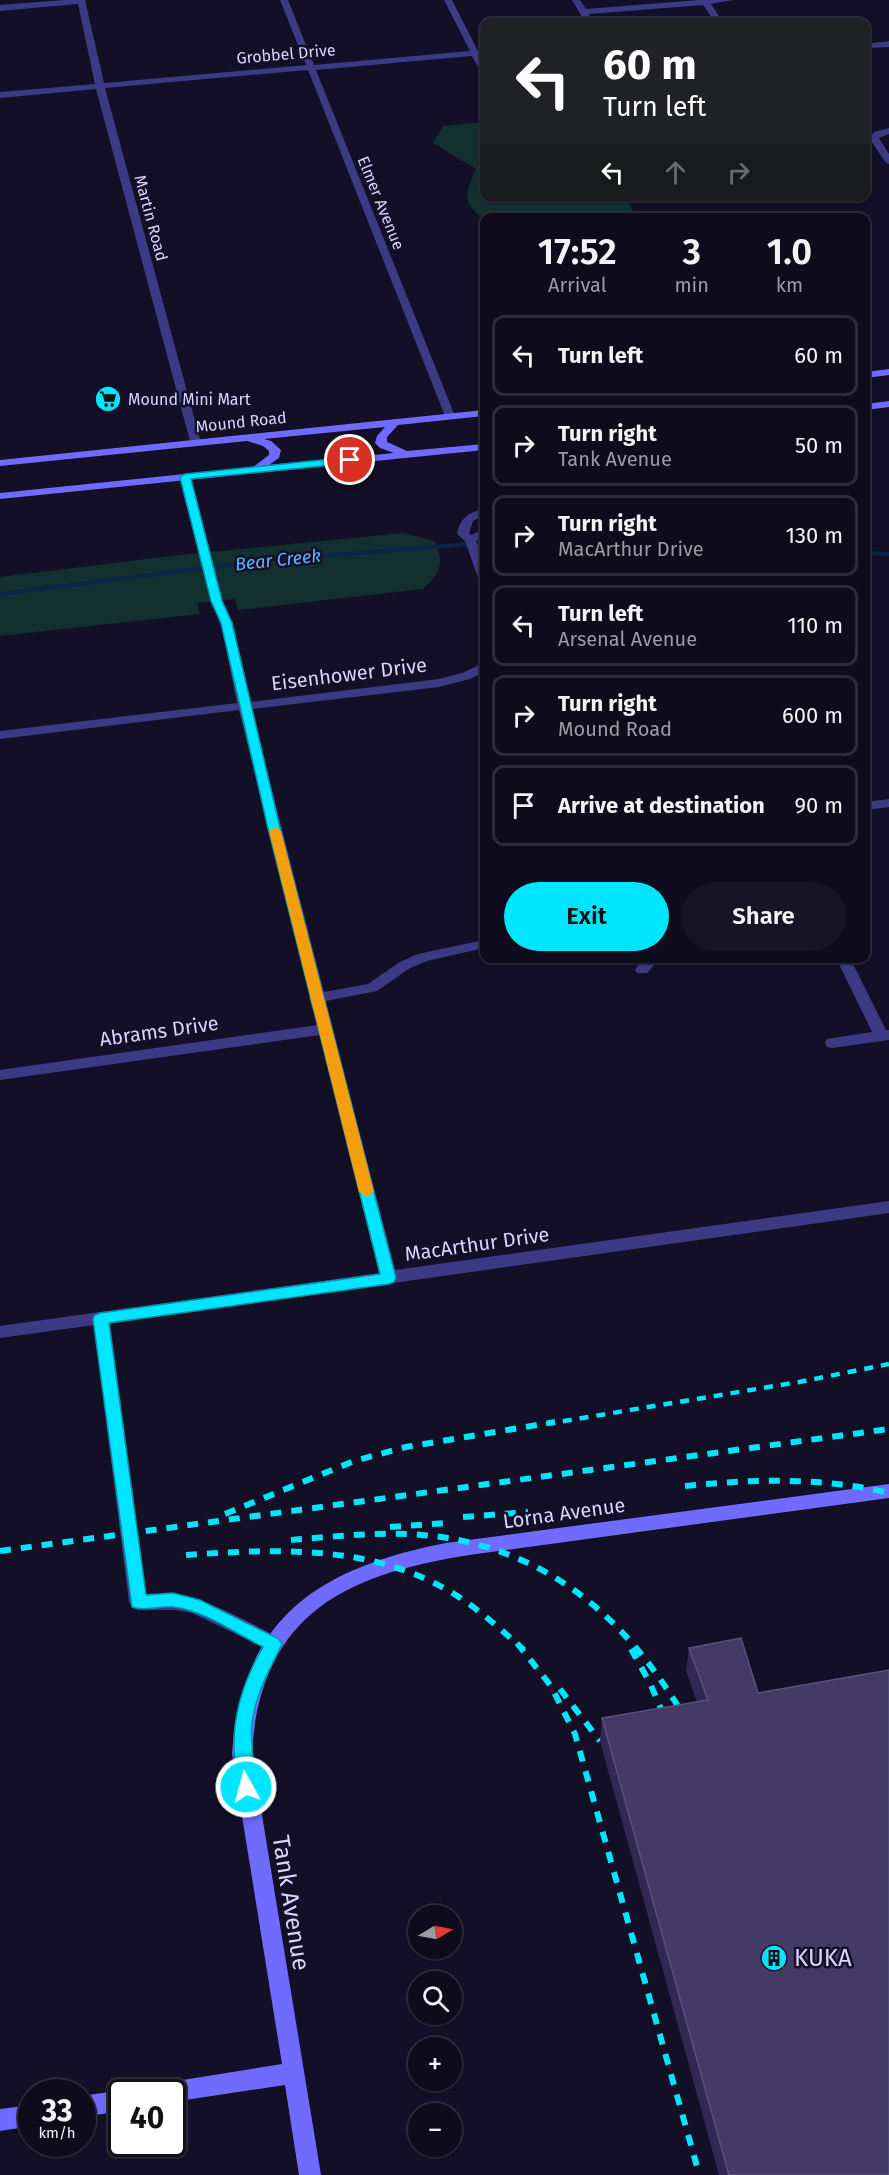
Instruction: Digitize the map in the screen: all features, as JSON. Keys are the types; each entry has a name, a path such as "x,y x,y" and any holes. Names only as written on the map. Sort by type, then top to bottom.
{"main road":[{"path":"870,374 889,372"},
{"path":"870,406 889,404"},
{"name":"Mound Road","path":"0,463 480,413"},
{"path":"394,423 382,436 381,443 390,449 411,454"},
{"path":"244,438 267,443 275,450 275,456 269,462 255,470"},
{"path":"0,496 480,447"},
{"name":"Lorna Avenue","path":"273,1644 303,1612 331,1589 386,1564 464,1550 889,1491"},
{"name":"Tank Avenue","path":"273,1644 249,1694 243,1724 242,1754 310,2175"},
{"path":"186,2090 293,2073"},
{"path":"0,2120 18,2117"}],"street":[{"path":"0,8 81,0"},
{"name":"Martin Road","path":"81,0 100,86 195,443"},
{"name":"Elmer Avenue","path":"284,0 450,416"},
{"path":"448,0 480,62"},
{"path":"576,0 588,18"},
{"path":"584,12 729,0"},
{"path":"705,2 716,18"},
{"path":"870,46 889,44"},
{"name":"Grobbel Drive","path":"0,95 475,53"},
{"path":"889,131 880,132 874,138 889,161"},
{"path":"185,477 217,601 227,623 244,705 316,998 389,1278"},
{"path":"480,513 465,522 463,534 470,540 480,568"},
{"path":"470,540 480,534"},
{"name":"Eisenhower Drive","path":"0,735 439,683 466,676 480,669"},
{"path":"870,805 889,803"},
{"path":"316,998 372,988 405,965 423,957 480,945"},
{"path":"642,970 648,963"},
{"path":"832,1043 885,1035 846,963"},
{"name":"Abrams Drive","path":"0,1075 324,1029"},
{"name":"MacArthur Drive","path":"0,1332 889,1207"},
{"path":"100,1319 138,1602 173,1600 200,1607 273,1644"}],"green space":[{"path":"480,122 480,201 629,201 633,213 480,213 480,216 471,207 467,197 476,169 433,143 443,126"},
{"path":"403,533 435,541 438,549 439,568 423,589 238,610 235,599 197,603 200,614 0,636 0,577 170,556"}],"building":[{"name":"KUKA","path":"741,1638 758,1693 889,1670 889,2175 729,2175 602,1718 708,1700 689,1648"}],"waterway":[{"name":"Bear Creek","path":"0,594 270,560 480,543"},
{"name":"Bear Creek","path":"870,553 889,554"}],"railway":[{"path":"546,1424 799,1382 889,1364"},
{"path":"225,1514 354,1461 406,1447 555,1422"},
{"path":"0,1551 889,1429"},
{"path":"685,1486 787,1481 838,1484 889,1493"},
{"path":"463,1517 528,1512"},
{"path":"390,1527 446,1523"},
{"path":"291,1540 366,1534 422,1535 481,1545 517,1558 551,1575 582,1596 611,1621 637,1649 682,1713"},
{"path":"186,1555 287,1551 354,1557 387,1565 418,1576 459,1597 519,1646"},
{"path":"519,1646 524,1650"},
{"path":"519,1646 551,1686 575,1734 698,2170"},
{"path":"631,1649 650,1683 664,1716"},
{"path":"560,1689 600,1741"}],"slow traffic":[{"path":"275,831 367,1192"}],"place":[{"name":"Mound Mini Mart","path":"108,399"},
{"name":"KUKA","path":"774,1958"}],"route":[{"path":"246,1787 242,1754 243,1724 249,1694 273,1644 200,1607 173,1600 138,1602 100,1319 389,1278 273,824 227,623 217,601 185,477 350,460"}]}
